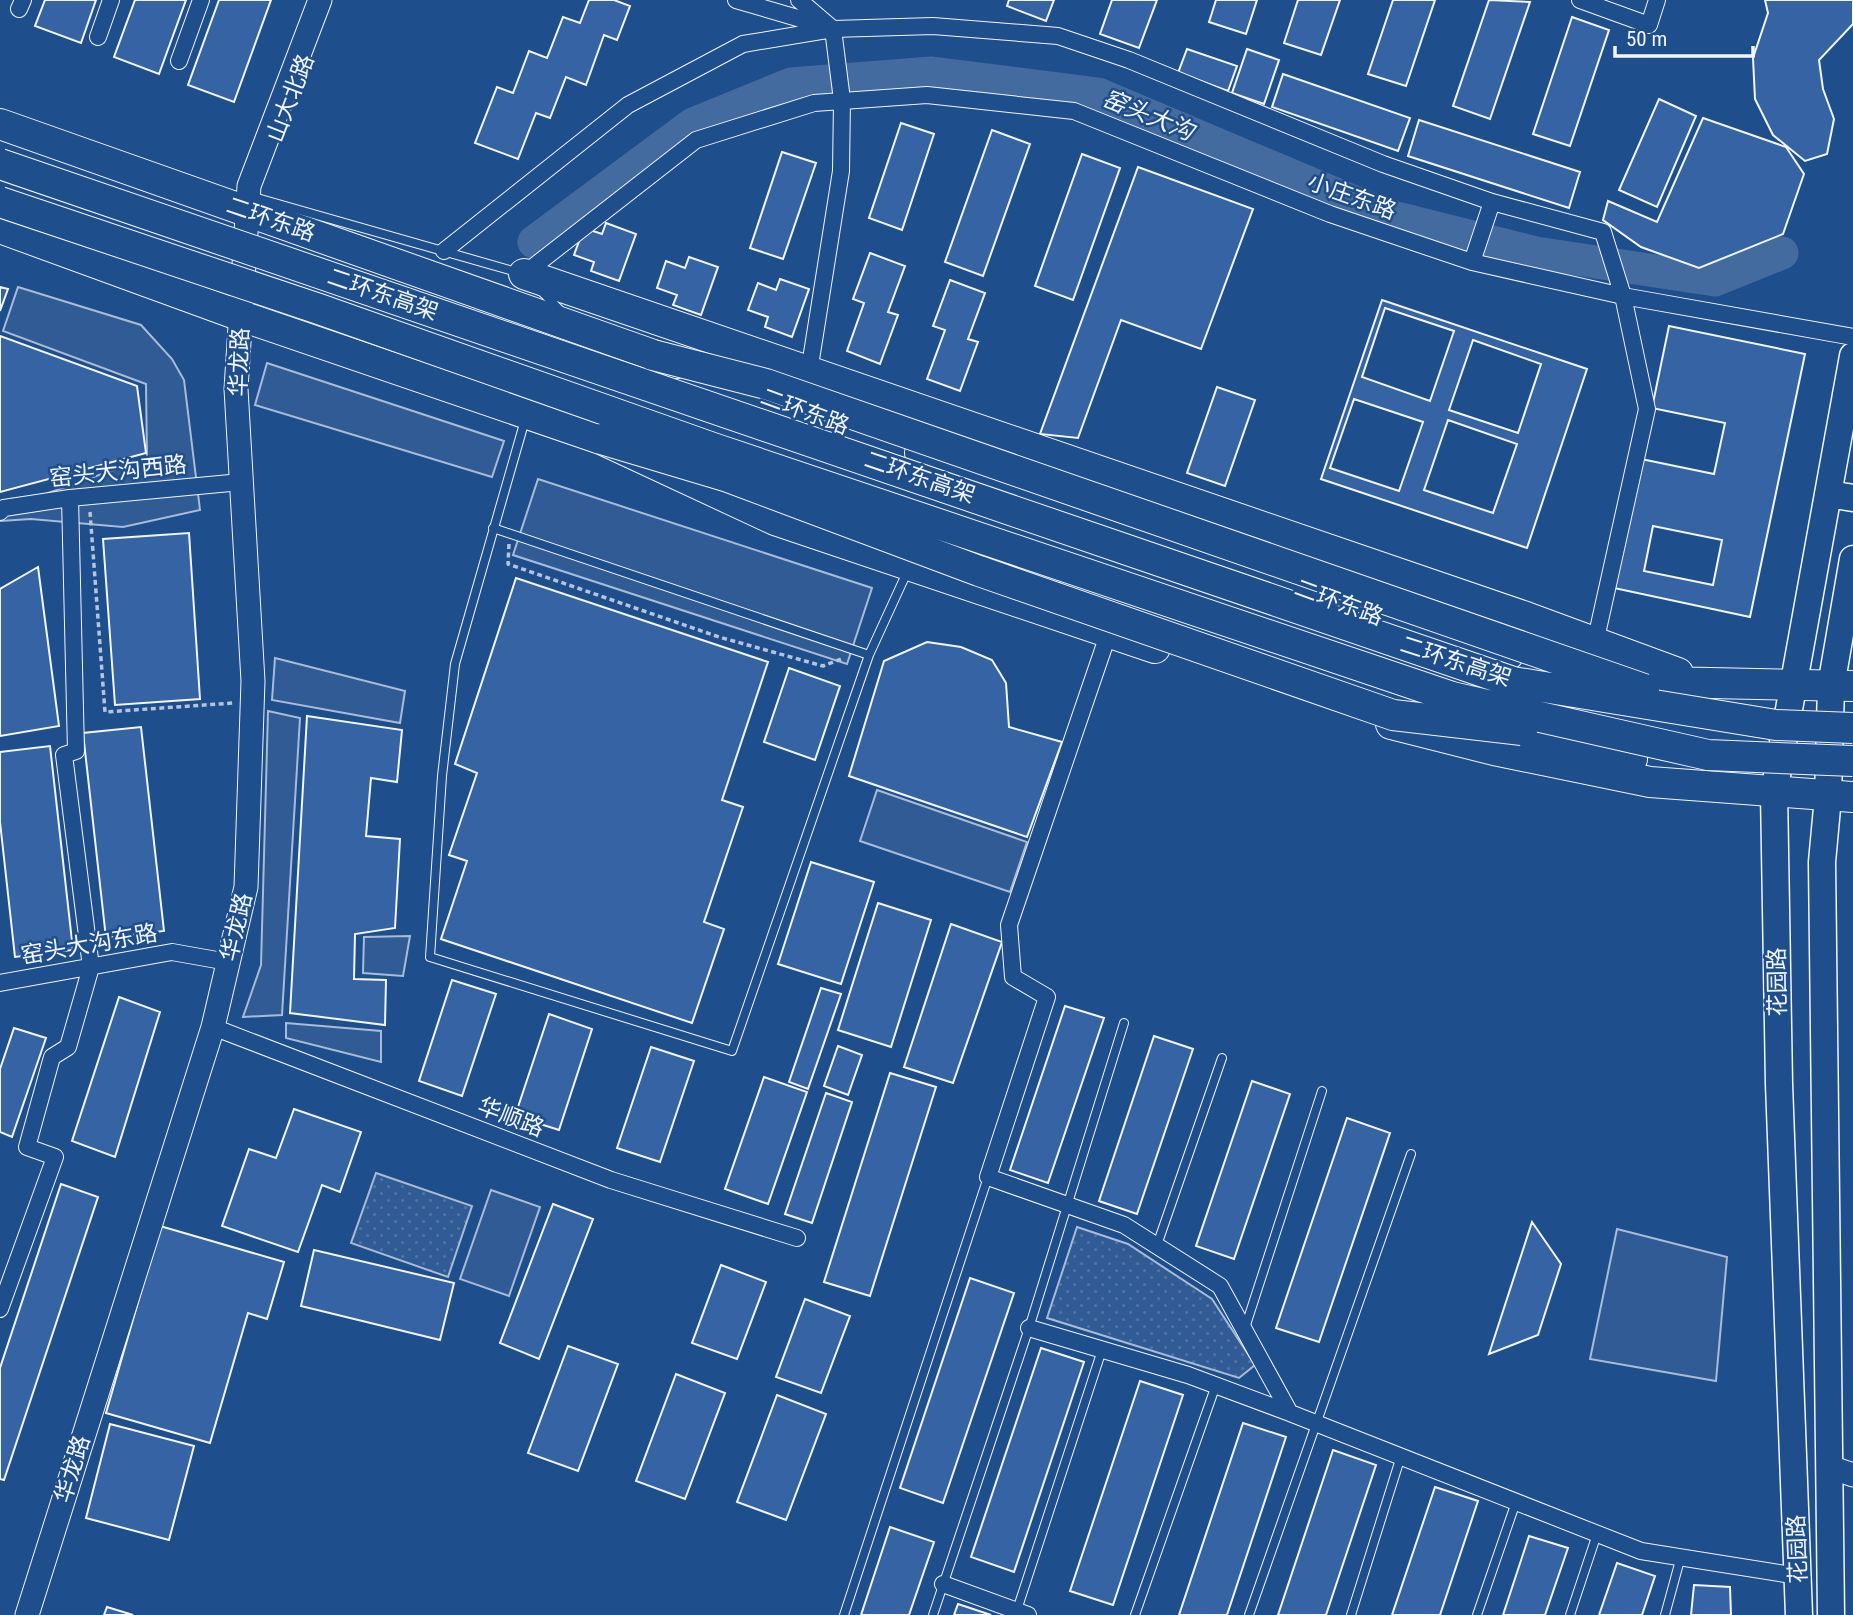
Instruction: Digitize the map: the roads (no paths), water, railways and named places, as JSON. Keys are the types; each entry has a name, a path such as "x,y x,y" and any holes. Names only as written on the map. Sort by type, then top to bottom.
{"highway":[{"name":"二环东路","path":"0,124 436,263 511,304 1417,630 1606,681 1698,680 1842,686"},
{"name":"二环东高架","path":"0,164 1513,682 1776,725 1853,729"},
{"name":"二环东高架","path":"0,202 319,309 713,448 1439,692 1708,755 1853,761"},
{"path":"0,228 336,349 601,439 728,477 979,571 1393,715 1546,733 1597,731"},
{"name":"二环东路","path":"524,274 1698,680"},
{"path":"653,355 766,384 1724,717"},
{"path":"601,439 775,520 1345,712 1494,750 1650,782 1841,797"},
{"path":"601,439 684,452 1410,704 1774,792"}],"main road":[{"name":"山大北路","path":"248,203 248,186 320,0"},
{"name":"山大北路","path":"248,203 328,0"},
{"name":"华龙路","path":"27,1615 213,1027 249,863 253,702 236,388 248,203"},
{"name":"花园路","path":"1799,1615 1779,1084 1774,792 1794,686 1841,496 1853,356"},
{"name":"花园路","path":"1831,1615 1841,1471 1822,862 1841,797 1842,686 1853,559"}],"street":[{"path":"98,37 111,0"},
{"path":"179,61 201,0"},
{"path":"736,0 833,29"},
{"path":"799,0 833,29 842,100 841,171 809,372"},
{"path":"1580,0 1649,25 1657,0"},
{"path":"436,263 628,105 743,44 833,29 933,26 1058,36 1129,60 1316,138 1492,202 1603,232 1623,296 1647,410 1595,643"},
{"name":"小庄东路","path":"524,274 696,140 814,103 927,95 1074,111 1330,214 1474,257 1623,296 1853,337"},
{"path":"1474,257 1492,202"},
{"name":"窑头大沟西路","path":"0,512 4,508 70,498 242,482"},
{"path":"0,1309 55,1157 27,1147 51,1057 68,1047 91,967 64,755 76,751 70,498"},
{"path":"1108,632 1009,925 1013,976 1047,997 988,1177 1124,1225 1220,1286 1290,1413"},
{"name":"窑头大沟东路","path":"0,983 172,952 228,962"},
{"name":"华顺路","path":"213,1027 611,1180 797,1238"},
{"path":"1029,1328 1216,1385 1641,1551 1680,1560 1798,1576"},
{"path":"943,1584 1020,1614"}],"lane":[{"path":"436,263 524,274 578,328"},
{"path":"527,414 455,664 442,776 430,957 732,1051 869,655 911,565"},
{"path":"493,528 869,655"},
{"path":"933,1615 1029,1328 1124,1023"},
{"path":"1157,1245 1222,1058"},
{"path":"1245,1330 1322,1091"},
{"path":"1249,1615 1411,1154"},
{"path":"844,1615 988,1177"},
{"path":"1020,1614 1102,1350"},
{"path":"1135,1615 1216,1385"},
{"path":"1351,1615 1401,1456"},
{"path":"1477,1615 1516,1502"},
{"path":"1570,1615 1597,1534"},
{"path":"1665,1615 1680,1560"}],"waterway":[{"name":"窑头大沟","path":"534,242 693,124 791,84 932,73 1098,94 1385,215 1536,253 1715,280 1782,253"}]}
